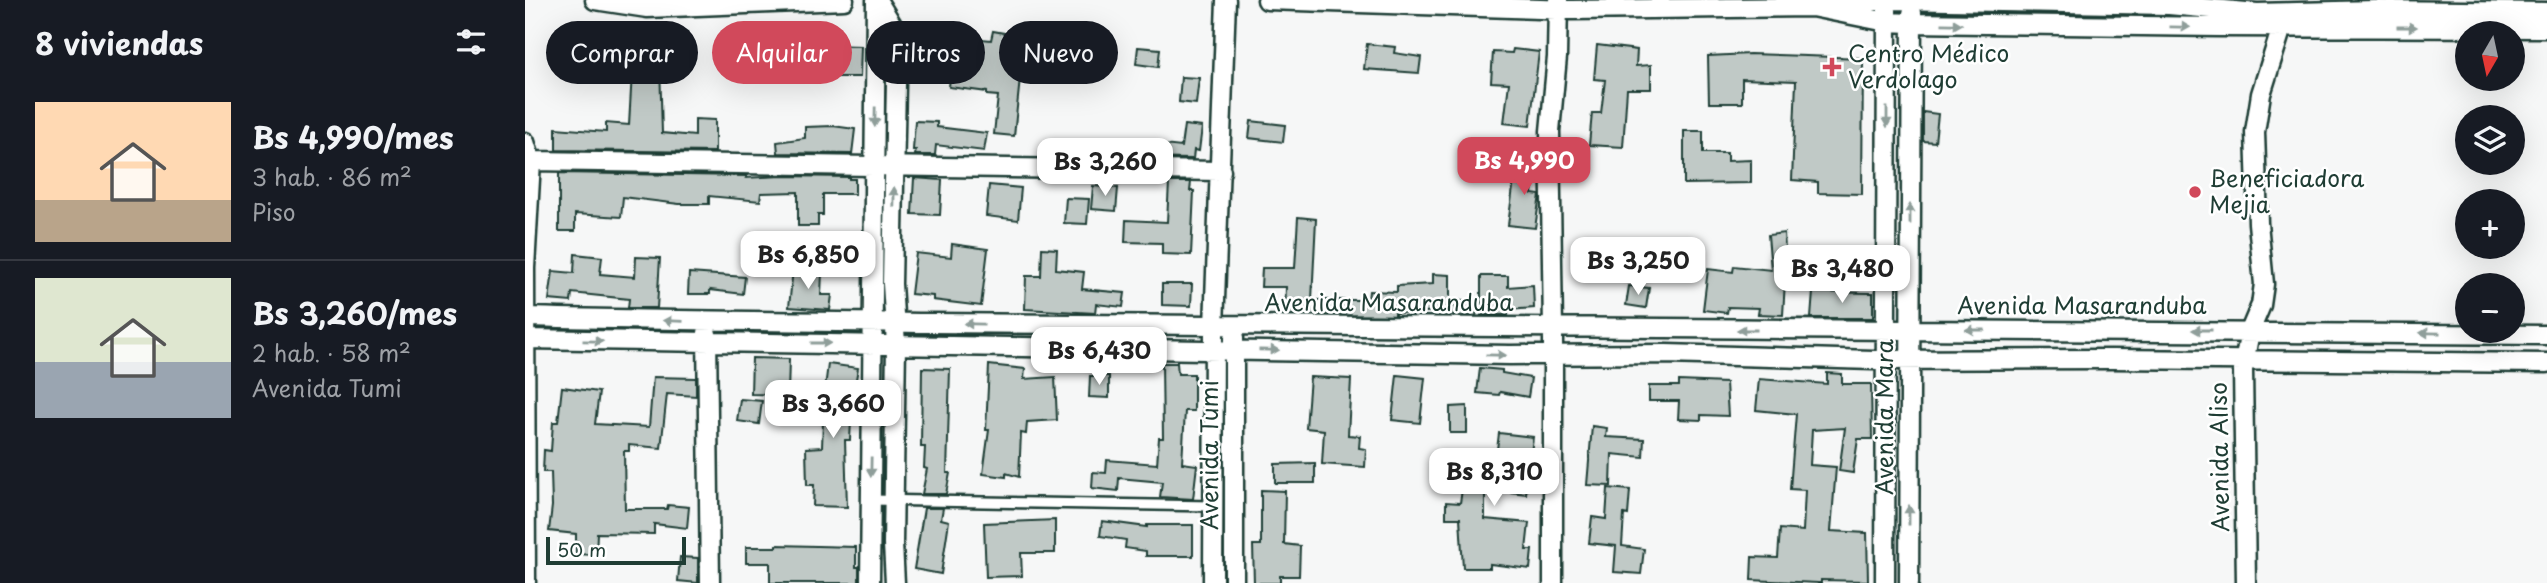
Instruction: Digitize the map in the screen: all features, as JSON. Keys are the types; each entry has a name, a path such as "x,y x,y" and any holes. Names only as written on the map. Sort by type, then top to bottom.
{"street":[{"path":"595,0 647,8 844,0"},
{"path":"870,583 876,0"},
{"path":"876,0 897,33 892,284 896,344 893,544 895,583"},
{"name":"Avenida Tumi","path":"1213,583 1214,327 1226,0"},
{"path":"1267,0 1812,7 1887,0"},
{"name":"Avenida Mara","path":"1885,583 1887,0"},
{"path":"1894,0 2229,5 2282,19 2547,28"},
{"name":"Avenida Mara","path":"1909,583 1912,0"},
{"path":"1553,583 1550,131 1556,68 1567,40 1565,5"},
{"path":"2219,27 2229,5"},
{"path":"1812,7 1887,22 2219,27 2375,10 2547,12"},
{"name":"Avenida Aliso","path":"2246,583 2243,369 2250,331 2261,305 2264,284 2258,223 2255,132 2261,94 2282,19"},
{"path":"525,142 531,161 525,268 526,583"},
{"path":"531,161 1221,171"},
{"name":"Avenida Masaranduba","path":"525,317 707,322 1214,327 2250,331 2547,335"},
{"path":"707,322 710,583"},
{"name":"Avenida Tumi","path":"1234,327 1234,583"},
{"path":"525,339 1553,355 1666,354 1886,360 2547,363"}],"lane":[{"path":"871,500 1213,506"}],"building":[{"path":"993,31 999,32 999,84 1019,84 1014,136 994,134 998,96 949,87 949,84 985,84 985,39 991,40"},
{"path":"1367,44 1395,47 1394,53 1421,57 1419,73 1364,69"},
{"path":"1597,45 1637,50 1636,66 1651,65 1651,89 1627,89 1623,147 1589,145 1592,113 1601,113 1605,80 1594,79"},
{"path":"852,46 861,46 860,77 852,77"},
{"path":"1138,47 1160,49 1158,67 1136,64"},
{"path":"1513,49 1539,52 1530,126 1504,123 1509,83 1491,82 1493,52 1512,53"},
{"path":"1750,54 1863,58 1862,194 1818,193 1818,182 1792,180 1796,81 1742,79 1742,103 1709,103 1708,56"},
{"path":"1181,77 1199,78 1196,104 1179,102"},
{"path":"631,84 661,84 662,133 695,136 695,119 715,120 715,152 556,150 556,128 606,132 606,123 629,125"},
{"path":"1923,112 1938,114 1935,142 1923,141"},
{"path":"915,121 937,122 937,127 987,133 984,151 936,145 935,155 915,155"},
{"path":"1251,121 1285,125 1283,142 1249,138"},
{"path":"1184,125 1202,127 1199,151 1194,150 1193,159 1126,158 1128,141 1181,147"},
{"path":"833,126 855,129 852,154 778,153 777,142 805,138 805,127"},
{"path":"1684,131 1703,131 1703,153 1727,153 1727,161 1751,160 1751,183 1684,184"},
{"path":"1096,141 1125,144 1123,158 1095,155"},
{"path":"1513,163 1535,165 1532,194 1540,195 1535,228 1508,225 1514,180 1511,180"},
{"path":"559,173 747,176 746,178 849,177 855,179 855,194 823,194 823,215 818,215 818,226 798,226 798,192 761,193 760,201 709,196 709,204 679,204 623,197 621,217 575,214 575,231 559,231"},
{"path":"914,178 942,180 940,215 912,214"},
{"path":"1169,182 1191,182 1190,191 1194,191 1191,255 1162,254 1162,243 1125,242 1126,220 1167,222"},
{"path":"989,185 1021,188 1018,220 986,216"},
{"path":"1093,186 1118,188 1116,211 1091,209"},
{"path":"1066,198 1089,199 1087,224 1064,223"},
{"path":"1298,217 1316,219 1312,300 1368,300 1369,291 1397,292 1397,286 1433,284 1433,274 1450,275 1450,311 1395,313 1395,316 1285,315 1286,287 1261,287 1262,268 1295,268"},
{"path":"1784,233 1786,264 1783,315 1758,314 1759,308 1728,307 1727,313 1703,310 1708,269 1733,272 1734,266 1771,270 1768,235"},
{"path":"952,244 988,249 981,306 933,300 933,296 911,294 916,253 951,257"},
{"path":"1680,246 1705,249 1703,266 1678,264"},
{"path":"1042,248 1057,249 1056,269 1084,272 1082,289 1125,293 1123,307 1096,304 1095,313 1025,309 1026,276 1041,276"},
{"path":"575,254 602,257 600,274 635,277 636,257 660,258 657,308 628,308 629,299 572,293 571,302 549,300 553,271 574,273"},
{"path":"793,269 822,272 821,295 832,295 830,310 789,307"},
{"path":"689,273 745,277 743,294 710,290 710,294 688,294"},
{"path":"1481,276 1508,276 1508,287 1533,285 1534,308 1508,310 1508,315 1481,315"},
{"path":"1162,284 1192,284 1191,306 1162,305"},
{"path":"1629,286 1649,288 1646,308 1626,305"},
{"path":"1813,292 1873,293 1873,318 1811,318"},
{"path":"1455,300 1478,303 1476,316 1453,316"},
{"path":"752,358 789,359 788,395 751,394"},
{"path":"1162,363 1177,363 1178,374 1194,374 1194,411 1185,411 1182,463 1197,465 1193,499 1160,497 1162,482 1119,478 1118,491 1092,488 1093,472 1106,473 1107,460 1157,464 1159,438 1163,438"},
{"path":"828,364 858,368 852,402 850,440 845,440 847,507 813,506 814,485 807,485 806,448 822,447"},
{"path":"989,365 1025,369 1024,379 1055,377 1057,420 1027,422 1026,434 1021,433 1019,477 1006,473 1006,477 983,474 989,430 986,430"},
{"path":"922,368 950,369 947,473 950,473 946,494 922,494 927,469 924,468 925,447 921,447"},
{"path":"1480,368 1502,370 1502,373 1531,378 1528,397 1500,392 1499,395 1477,393"},
{"path":"1827,373 1842,374 1842,384 1871,384 1872,439 1858,439 1853,473 1839,471 1845,428 1812,430 1810,465 1836,467 1831,531 1867,533 1868,581 1821,580 1821,583 1818,583 1751,580 1752,557 1778,558 1780,529 1803,531 1805,490 1790,489 1796,414 1756,410 1759,379 1827,384"},
{"path":"1397,375 1425,378 1420,423 1392,420"},
{"path":"1090,376 1109,376 1109,398 1089,397"},
{"path":"653,377 696,378 696,396 667,394 661,448 629,445 629,451 624,451 625,509 667,509 668,505 689,507 687,528 654,524 654,534 597,533 596,555 576,554 576,534 549,531 552,506 551,472 543,472 544,450 551,451 553,422 558,422 562,387 599,392 595,424 649,427"},
{"path":"1310,377 1351,379 1348,435 1360,436 1359,448 1366,449 1365,467 1322,464 1324,430 1306,428"},
{"path":"1679,381 1726,383 1728,416 1701,415 1701,420 1678,419 1679,401 1649,401 1649,386 1679,386"},
{"path":"740,399 762,401 759,424 737,421"},
{"path":"1467,406 1467,433 1450,433 1450,407"},
{"path":"1592,426 1607,428 1606,437 1644,439 1643,457 1612,454 1611,486 1587,485"},
{"path":"1499,433 1533,437 1526,494 1485,489 1485,519 1529,523 1526,550 1532,550 1530,569 1490,564 1490,568 1463,568 1460,518 1446,518 1446,502 1460,503 1466,462 1495,466"},
{"path":"1315,463 1315,483 1275,483 1275,464"},
{"path":"1608,488 1630,490 1628,515 1624,514 1622,546 1644,549 1641,574 1614,572 1616,546 1589,543 1592,517 1606,519"},
{"path":"1261,490 1285,491 1284,544 1300,546 1299,576 1280,576 1280,583 1254,583 1253,545 1261,545"},
{"path":"924,508 943,508 941,519 949,521 941,574 914,569"},
{"path":"1055,520 1055,553 1021,553 1022,576 986,577 984,523"},
{"path":"1102,521 1147,527 1193,525 1193,556 1146,556 1146,551 1125,548 1126,540 1100,536"},
{"path":"746,547 856,547 859,583 770,583 770,563 746,563"},
{"path":"680,557 698,558 698,583 678,581"}],"place":[{"name":"Centro Médico Verdolago","path":"1832,67"},
{"name":"Beneficiadora Mejia","path":"2195,192"}]}
